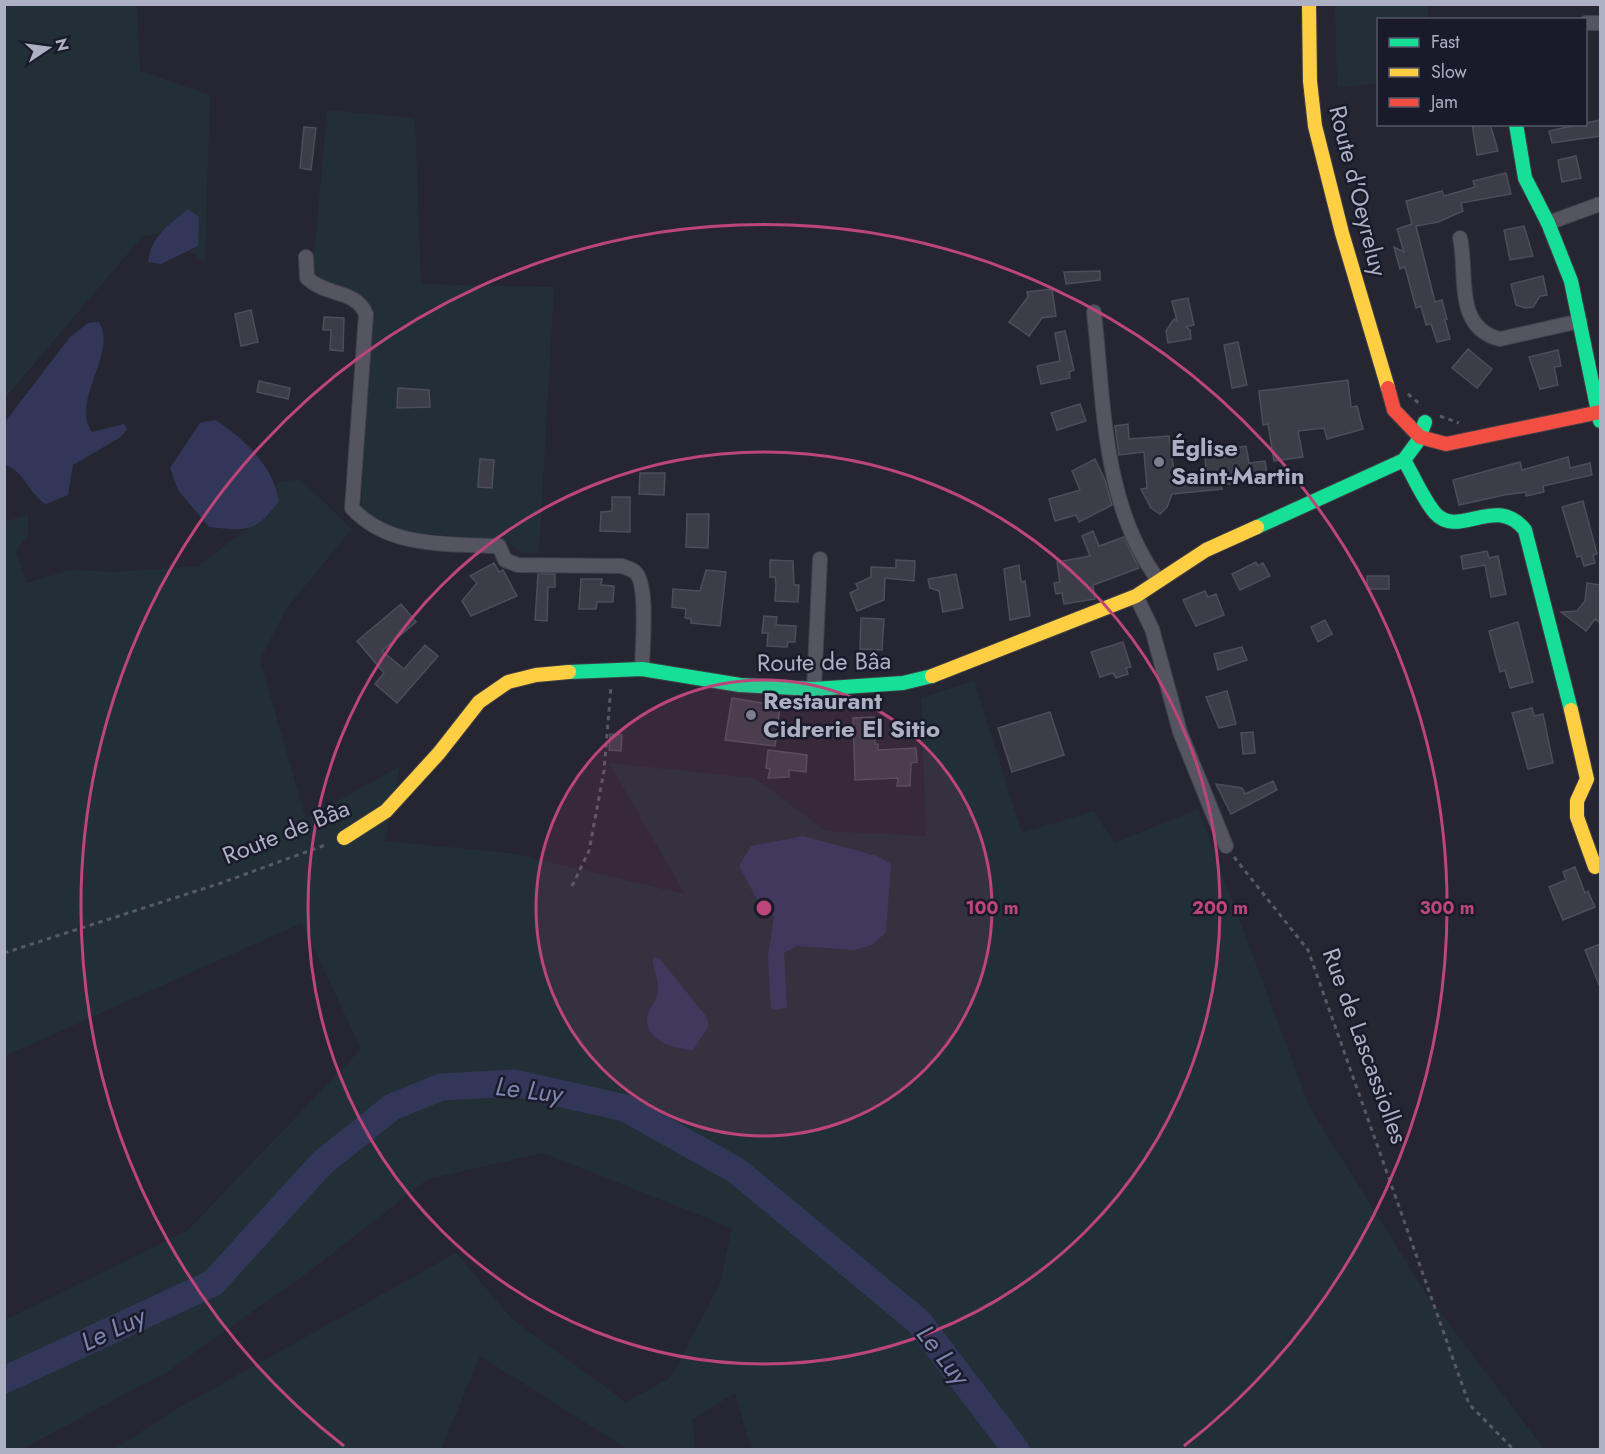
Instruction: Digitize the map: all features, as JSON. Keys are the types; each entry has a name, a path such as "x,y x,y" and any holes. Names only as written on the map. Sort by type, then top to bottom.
{"street":[{"name":"Route d'Oeyreluy","path":"1309,4 1310,81 1317,136 1342,233 1394,410 1420,437"},
{"path":"1420,437 1446,444 1468,430 1600,415 1571,281 1548,223 1525,178 1516,126"},
{"path":"1548,223 1600,204"},
{"path":"1460,238 1464,256 1461,279 1469,310 1476,325 1488,336 1500,339 1580,321"},
{"path":"306,257 308,278 318,288 355,299 362,303 366,314 352,508 365,523 401,539 499,546 505,560 518,565 622,566 635,571 642,582 643,595 642,669"},
{"path":"1094,312 1111,465 1119,501 1128,526 1159,581"},
{"name":"Route d'Oeyreluy","path":"1388,385 1404,405 1468,430"},
{"path":"1431,416 1404,460 1436,514 1452,523 1505,513 1518,519 1525,530 1587,779 1577,801 1577,817 1595,867"},
{"name":"Route de Bâa","path":"344,838 386,812 439,753 478,702 508,682 536,675 642,669 740,685 814,689 873,687 932,676 1136,596 1206,550 1404,460"},
{"path":"814,689 820,559"},
{"path":"1136,596 1152,629 1180,732 1226,846"}],"path":[{"path":"1388,385 1401,388 1431,416 1468,430"},
{"path":"572,886 589,851 604,771 612,670"},
{"name":"Route de Bâa","path":"4,953 221,883 344,838"},
{"name":"Rue de Lascassiolles","path":"1226,846 1308,950 1469,1404 1514,1449"}],"shaded area":[{"path":"5,5 137,5 140,71 210,95 205,262 190,252 198,246 188,209 159,233 142,237 5,398"},
{"path":"1335,5 1427,5 1429,18 1377,18 1377,83 1337,88"},
{"path":"327,110 415,118 421,284 554,287 539,553 522,553 507,541 408,532 361,511 371,307 360,295 325,283 313,268"},
{"path":"300,479 352,529 286,609 260,660 306,819 400,766 385,841 511,853 685,894 609,763 755,778 826,831 926,836 921,698 974,681 1022,833 1094,811 1114,843 1198,809 1310,1108 1427,1295 1544,1449 751,1449 735,1393 692,1420 696,1449 627,1449 480,1356 441,1449 114,1449 175,1410 456,1253 513,1320 626,1402 670,1378 720,1284 732,1228 543,1153 428,1179 311,1270 167,1372 22,1449 5,1450 5,1320 188,1230 361,1049 302,923 5,1056 5,522 28,514 28,534 16,552 27,583 70,570 115,572 198,566 244,531 268,517 279,500 277,483"}],"water":[{"path":"188,209 199,217 198,246 161,264 148,262 157,238"},
{"path":"99,322 103,334 103,348 86,406 87,420 92,432 124,424 127,429 121,437 73,465 68,495 46,504 35,495 17,472 5,465 5,422 70,337 88,323"},
{"path":"215,420 236,435 256,454 276,488 279,501 264,519 249,528 209,527 178,490 170,468 200,423"},
{"path":"803,836 877,856 891,864 886,932 872,945 854,950 796,946 784,953 787,1007 778,1010 771,1008 768,956 774,917 755,896 739,866 751,846"},
{"path":"653,957 659,958 706,1016 709,1026 693,1050 668,1045 660,1041 649,1029 647,1021 649,1011 658,990"}],"building":[{"path":"1600,120 1600,136 1552,143 1549,131 1572,126 1587,126 1587,123"},
{"path":"1472,126 1491,126 1498,151 1477,155"},
{"path":"304,127 316,128 311,170 300,168"},
{"path":"1576,156 1581,178 1562,182 1558,160"},
{"path":"1506,173 1511,194 1461,203 1463,211 1438,222 1416,226 1435,302 1442,300 1447,319 1445,320 1450,339 1437,342 1431,324 1426,325 1421,306 1416,308 1405,267 1400,269 1394,247 1404,252 1397,229 1412,224 1406,201 1442,191 1444,196 1475,187 1473,181"},
{"path":"1524,226 1533,256 1510,260 1504,230"},
{"path":"1100,271 1100,280 1066,284 1064,272"},
{"path":"1543,276 1547,295 1540,296 1533,307 1525,308 1516,305 1511,284"},
{"path":"1052,289 1056,316 1042,318 1029,336 1009,322 1028,297 1027,292"},
{"path":"1188,298 1194,325 1186,327 1190,330 1191,339 1168,343 1166,331 1174,319 1177,321 1172,301"},
{"path":"251,310 258,342 241,346 235,314"},
{"path":"324,317 344,318 343,351 330,350 331,330 323,330"},
{"path":"1065,331 1074,370 1069,372 1070,378 1041,384 1037,366 1060,361 1055,333"},
{"path":"1238,342 1247,385 1232,388 1224,345"},
{"path":"1468,349 1492,369 1477,388 1452,368"},
{"path":"1558,350 1561,366 1554,367 1558,385 1540,389 1529,357"},
{"path":"1348,380 1351,407 1357,406 1363,429 1327,439 1324,428 1298,431 1303,457 1274,461 1268,424 1263,425 1259,391"},
{"path":"259,381 290,388 288,399 257,392"},
{"path":"398,388 429,390 430,407 397,408"},
{"path":"1080,404 1086,421 1057,430 1051,413"},
{"path":"1128,424 1129,439 1169,436 1175,477 1206,475 1205,453 1246,446 1249,463 1265,461 1267,474 1252,477 1252,481 1221,485 1222,489 1172,494 1167,507 1160,514 1151,508 1141,489 1147,488 1144,452 1119,455 1115,426"},
{"path":"1568,457 1570,468 1590,463 1592,475 1543,486 1544,492 1526,496 1526,492 1504,495 1459,505 1453,480 1520,462 1522,470"},
{"path":"480,459 494,460 492,488 478,487"},
{"path":"1095,459 1105,480 1112,505 1079,522 1076,515 1055,521 1049,499 1080,490 1072,471"},
{"path":"640,473 665,473 664,495 639,494"},
{"path":"612,497 630,497 630,532 600,531 601,512 612,511"},
{"path":"1583,501 1597,554 1593,555 1595,563 1584,566 1581,556 1577,557 1562,507"},
{"path":"687,514 709,514 708,548 686,547"},
{"path":"1093,531 1099,546 1124,537 1139,568 1093,585 1095,599 1064,604 1062,593 1056,594 1054,583 1060,582 1057,562 1090,556 1082,536"},
{"path":"1487,551 1489,558 1498,556 1506,594 1491,597 1485,565 1463,569 1461,556"},
{"path":"770,560 793,561 794,585 799,585 798,602 775,601 776,585 775,577 770,577"},
{"path":"896,560 915,561 914,581 885,578 884,600 857,611 850,593 858,589 856,584 871,577 871,567 896,568"},
{"path":"1256,562 1258,566 1263,563 1270,576 1240,590 1232,574"},
{"path":"494,563 499,572 503,570 517,596 471,616 462,601 477,583 470,576"},
{"path":"1019,565 1021,582 1025,581 1030,616 1010,620 1004,569"},
{"path":"706,570 726,572 720,626 691,623 691,619 685,618 686,609 672,607 673,589 700,591"},
{"path":"538,574 555,574 555,587 548,587 547,621 535,620"},
{"path":"956,574 963,608 943,612 939,591 930,588 928,579"},
{"path":"1367,576 1389,576 1389,589 1367,589"},
{"path":"581,579 602,579 601,585 614,586 613,602 597,602 596,609 579,609"},
{"path":"1587,583 1600,585 1600,623 1595,619 1586,631 1561,612 1577,611 1585,601"},
{"path":"1205,591 1208,597 1216,594 1224,615 1196,626 1183,600"},
{"path":"401,604 416,622 382,651 404,669 425,645 438,656 397,703 375,684 384,673 357,641"},
{"path":"764,616 777,617 776,625 796,626 795,642 788,642 787,647 767,646 768,633 762,633"},
{"path":"861,618 884,619 882,650 860,649"},
{"path":"1325,620 1332,634 1318,642 1311,627"},
{"path":"1518,622 1533,682 1510,688 1505,670 1500,672 1489,631"},
{"path":"1123,642 1131,667 1126,668 1128,674 1116,678 1113,673 1100,677 1091,652"},
{"path":"1242,647 1247,660 1218,670 1214,654"},
{"path":"1227,691 1236,724 1219,728 1206,697"},
{"path":"732,698 780,706 775,746 725,740"},
{"path":"1532,708 1534,716 1543,714 1553,763 1528,769 1512,713"},
{"path":"1050,712 1064,755 1012,772 998,728"},
{"path":"874,717 875,744 878,744 878,750 916,748 917,762 911,763 910,786 897,786 898,778 855,780 853,718"},
{"path":"1253,732 1255,753 1243,754 1241,733"},
{"path":"610,734 622,735 621,751 609,750"},
{"path":"768,750 807,755 806,772 789,770 789,777 768,778 770,769 766,768"},
{"path":"1273,781 1277,790 1231,814 1216,784 1242,788 1245,794"},
{"path":"1575,867 1585,893 1588,891 1595,907 1563,920 1549,887 1566,880 1563,872"},
{"path":"1600,944 1600,987 1585,950"}],"waterway":[{"name":"Le Luy","path":"4,1380 213,1283 322,1163 392,1107 441,1087 514,1083 625,1108 737,1171 919,1322 1016,1450"}],"traffic: fast":[{"path":"1516,126 1525,178 1548,223 1571,281 1600,421"},
{"path":"1257,527 1404,460 1418,441 1425,422"},
{"path":"1404,460 1435,513 1445,520 1455,522 1490,515 1502,516 1514,520 1525,530 1571,710"},
{"path":"569,672 642,669 740,685 814,689 903,683 932,676"}],"traffic: slow":[{"path":"1309,4 1310,81 1315,126 1342,233 1388,388"},
{"path":"932,676 1136,596 1206,550 1257,527"},
{"path":"344,838 386,811 439,753 479,702 508,682 536,675 569,672"},
{"path":"1571,710 1587,779 1577,801 1577,817 1595,867"}],"traffic: jam":[{"path":"1388,388 1394,410 1420,437 1446,444 1600,412"}],"place":[{"name":"Église Saint-Martin","path":"1159,462"},
{"name":"Restaurant Cidrerie El Sitio","path":"751,715"}]}
